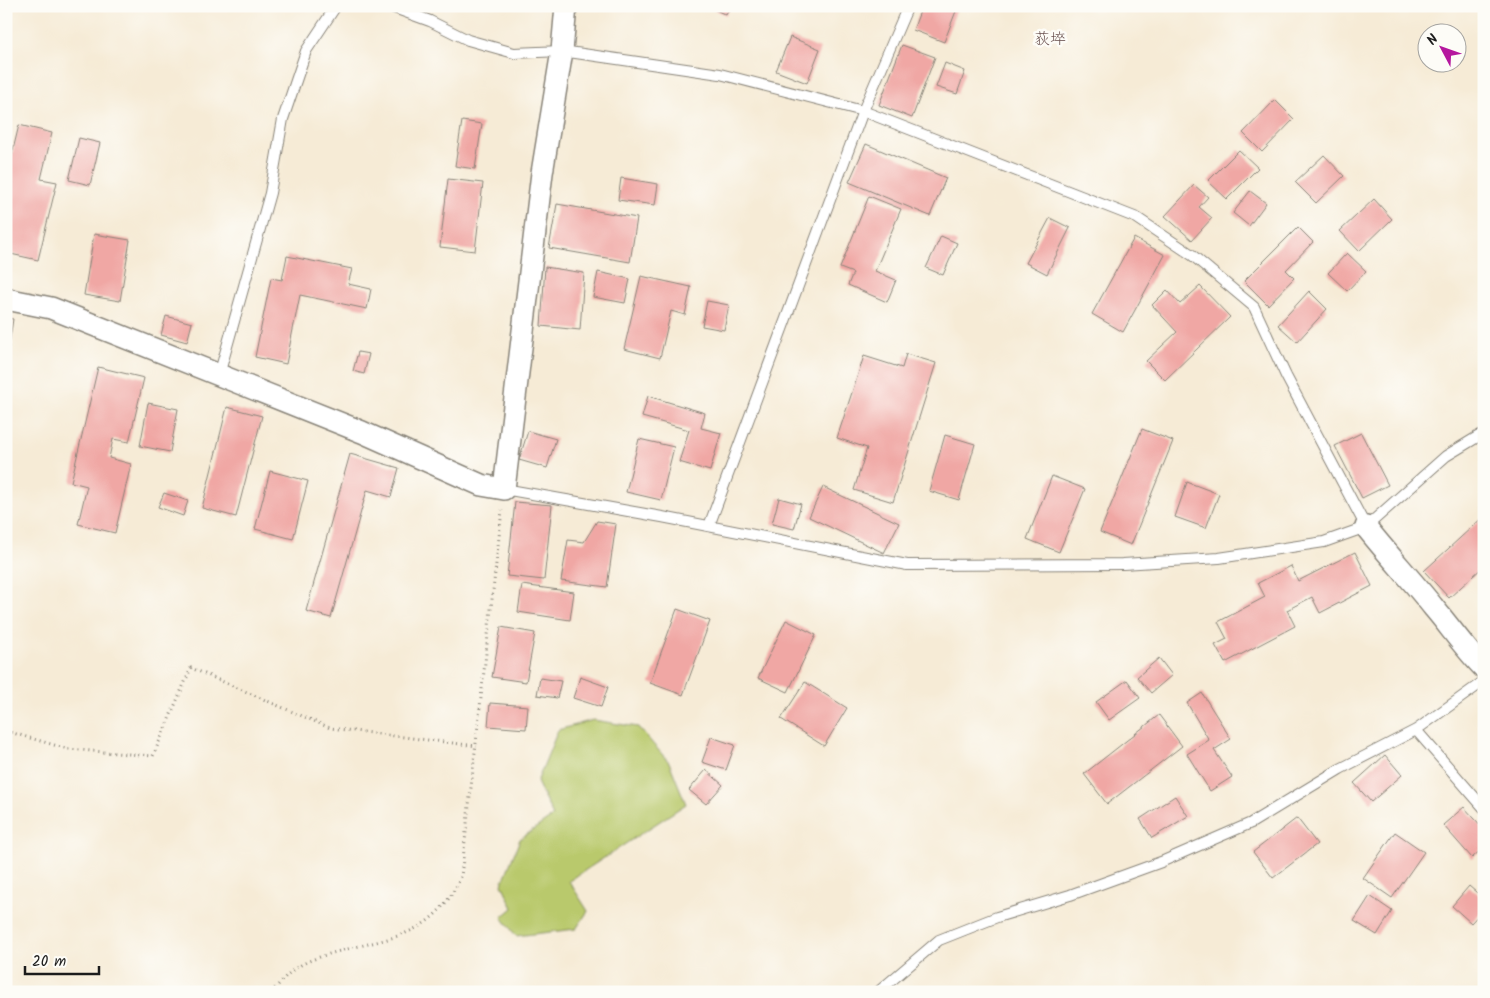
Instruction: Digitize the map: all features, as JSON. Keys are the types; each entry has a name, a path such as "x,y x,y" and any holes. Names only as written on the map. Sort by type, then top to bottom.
{"street":[{"path":"6,299 51,308 362,432 481,485 504,490 542,173 562,51 566,6"},
{"path":"1366,527 1392,561 1484,668"}],"lane":[{"path":"219,375 270,193 283,120 306,51 336,6"},
{"path":"389,6 430,21 468,40 514,53 562,51 720,74 863,111 1137,218 1192,255 1254,307 1286,376 1366,527"},
{"path":"709,526 863,111 908,6"},
{"path":"504,490 709,526 907,565 1123,564 1219,558 1324,542 1366,527 1446,456 1484,433"},
{"path":"878,992 939,940 997,917 1070,895 1161,862 1251,823 1340,769 1416,730 1484,680"},
{"path":"1416,730 1484,808"}],"path":[{"path":"272,992 294,970 322,956 407,934 429,920 450,900 461,877 504,490"},
{"path":"6,731 68,750 153,756 190,668 330,728 476,746"}],"green space":[{"path":"593,720 638,727 669,762 686,804 569,881 588,911 576,929 516,936 502,917 513,908 502,884 520,839 553,816 537,782 558,730"}],"building":[{"path":"708,6 731,6 726,15"},
{"path":"922,6 958,6 944,42 913,30"},
{"path":"790,37 820,49 807,83 776,71"},
{"path":"902,45 935,57 912,118 879,105"},
{"path":"945,63 965,71 957,94 936,87"},
{"path":"1275,100 1294,119 1262,152 1243,133"},
{"path":"462,121 482,124 475,169 455,166"},
{"path":"19,125 52,133 41,179 57,182 38,260 6,253 6,179"},
{"path":"79,138 100,143 90,185 69,180"},
{"path":"866,144 946,178 930,216 849,182"},
{"path":"1239,150 1258,168 1227,199 1208,181"},
{"path":"1324,155 1344,176 1316,203 1295,182"},
{"path":"621,178 658,184 655,205 618,200"},
{"path":"448,179 483,183 475,251 440,247"},
{"path":"1194,185 1208,197 1199,207 1212,218 1192,240 1165,216"},
{"path":"1250,191 1266,203 1249,226 1233,213"},
{"path":"869,196 901,209 875,271 896,280 887,302 848,285 853,273 840,268"},
{"path":"1374,199 1392,219 1359,251 1340,231"},
{"path":"557,204 637,218 630,262 549,248"},
{"path":"1050,218 1070,228 1047,274 1026,263"},
{"path":"1298,227 1313,242 1286,270 1294,278 1268,305 1244,281"},
{"path":"94,234 130,240 120,301 84,295"},
{"path":"941,236 957,243 943,275 926,268"},
{"path":"1134,238 1165,255 1123,332 1092,314"},
{"path":"1347,253 1366,271 1347,291 1328,273"},
{"path":"287,256 352,269 348,284 371,289 367,309 300,295 286,364 255,357 271,278 282,280"},
{"path":"545,267 584,273 580,330 541,326"},
{"path":"598,272 630,279 625,303 593,297"},
{"path":"641,276 691,287 685,315 671,311 660,358 624,349"},
{"path":"1200,286 1230,317 1165,380 1146,361 1177,332 1152,305 1167,290 1180,304"},
{"path":"1309,291 1327,309 1297,342 1278,325"},
{"path":"707,301 729,305 724,330 702,326"},
{"path":"166,316 192,323 187,342 161,335"},
{"path":"6,318 13,319 7,358 6,358"},
{"path":"358,352 369,354 364,374 353,371"},
{"path":"906,354 936,363 893,502 854,490 867,448 837,438 864,356 902,368"},
{"path":"98,367 144,378 129,442 113,439 109,458 131,464 115,533 78,524 87,486 71,482"},
{"path":"648,396 705,413 701,428 721,433 710,471 679,462 689,430 642,417"},
{"path":"148,403 178,409 170,452 140,446"},
{"path":"227,407 262,416 236,517 202,508"},
{"path":"1142,429 1173,441 1131,545 1100,532"},
{"path":"528,431 556,439 547,468 519,460"},
{"path":"1361,433 1388,485 1362,498 1335,446"},
{"path":"945,435 975,444 959,500 929,491"},
{"path":"639,439 674,447 661,500 626,492"},
{"path":"350,454 399,468 391,497 367,490 331,618 306,611"},
{"path":"270,471 308,481 293,539 255,529"},
{"path":"1052,476 1085,489 1059,552 1027,539"},
{"path":"1187,482 1219,494 1206,528 1175,517"},
{"path":"823,487 899,523 884,553 809,517"},
{"path":"164,493 188,501 183,516 158,507"},
{"path":"779,498 801,504 794,529 772,524"},
{"path":"515,502 552,505 544,580 507,576"},
{"path":"1484,516 1484,566 1449,598 1424,571"},
{"path":"597,521 616,524 607,587 561,581 568,540 584,542"},
{"path":"1355,552 1372,586 1320,613 1312,597 1287,610 1295,626 1225,663 1215,645 1227,639 1218,622 1265,597 1258,583 1291,566 1298,581"},
{"path":"522,585 574,592 570,620 518,612"},
{"path":"677,609 710,621 683,695 650,683"},
{"path":"786,620 816,635 788,692 758,678"},
{"path":"501,627 535,633 526,682 492,677"},
{"path":"1159,658 1172,675 1151,693 1137,677"},
{"path":"580,677 608,687 601,707 573,698"},
{"path":"540,678 561,681 557,698 537,695"},
{"path":"1127,680 1140,698 1109,720 1096,702"},
{"path":"805,682 847,708 824,746 781,719"},
{"path":"1202,693 1231,739 1214,750 1232,777 1210,791 1187,754 1209,740 1187,703"},
{"path":"490,703 528,706 526,729 488,726"},
{"path":"1159,715 1182,746 1107,804 1084,774"},
{"path":"711,737 735,745 726,770 702,762"},
{"path":"1385,755 1402,775 1371,802 1354,783"},
{"path":"706,770 723,785 706,804 689,790"},
{"path":"1175,796 1188,816 1152,838 1140,819"},
{"path":"1464,807 1484,829 1484,847 1472,858 1443,825"},
{"path":"1297,818 1317,844 1273,878 1253,852"},
{"path":"1395,832 1424,852 1392,898 1363,878"},
{"path":"1469,886 1484,899 1484,909 1471,923 1452,906"},
{"path":"1370,896 1392,911 1377,935 1354,921"}],"district":[{"name":"荻埣","path":"1050,38"}]}
